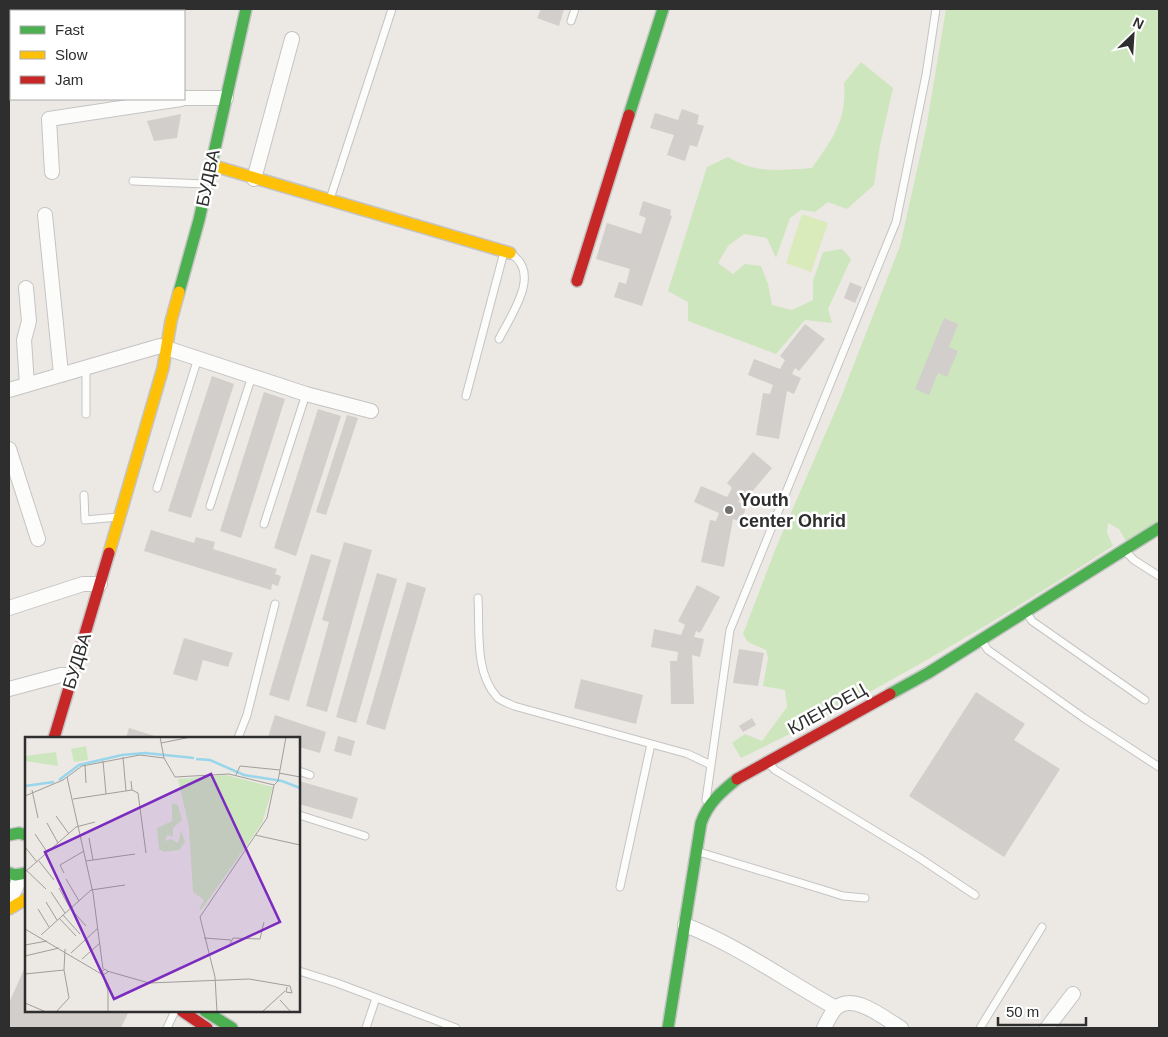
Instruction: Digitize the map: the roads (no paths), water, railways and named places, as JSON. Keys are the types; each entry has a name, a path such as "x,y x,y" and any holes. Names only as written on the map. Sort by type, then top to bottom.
{"street":[{"name":"БУДВА","path":"54,737 167,347 171,321 199,220 246,9"},
{"path":"577,281 663,9"},
{"path":"254,179 292,39"},
{"path":"185,99 226,98"},
{"path":"52,172 49,120 159,100"},
{"path":"211,165 507,253"},
{"path":"45,215 62,374"},
{"path":"26,288 28,322 24,340 27,385"},
{"path":"9,390 150,347 167,347 306,394 371,411"},
{"path":"9,449 38,539"},
{"name":"КЛЕНОЕЦ","path":"668,1028 696,851 705,811 717,795 745,773 928,673 1159,528"},
{"path":"9,608 83,584 100,584"},
{"path":"9,689 61,675 72,675"},
{"path":"9,901 22,874"},
{"path":"9,909 25,900"},
{"path":"685,925 739,950 794,985 836,1008"},
{"path":"1048,1028 1073,994"},
{"path":"824,1028 836,1008 847,1002 853,1003 901,1028"},
{"path":"183,1012 207,1028"},
{"path":"207,1012 232,1028"}],"lane":[{"path":"330,201 392,9"},
{"path":"571,21 574,9"},
{"path":"705,811 730,630 896,222 926,75 936,9"},
{"path":"132,181 207,184"},
{"path":"466,396 507,253 518,258 524,267 526,279 499,339"},
{"path":"157,488 198,357"},
{"path":"86,366 86,414"},
{"path":"210,506 252,376"},
{"path":"264,524 306,394"},
{"path":"84,495 86,520 107,516 118,517"},
{"path":"1124,550 1134,560 1159,576"},
{"path":"478,598 481,659 485,678 498,698 514,706 688,754 711,765"},
{"path":"238,737 247,715 275,604"},
{"path":"1026,612 1032,621 1145,700"},
{"path":"981,640 988,650 1084,718 1159,767"},
{"path":"620,887 651,744"},
{"path":"766,761 775,770 918,857 974,895"},
{"path":"300,772 310,775"},
{"path":"300,815 365,836"},
{"path":"696,851 837,894 865,898"},
{"path":"980,1028 1042,927"},
{"path":"300,971 456,1028"},
{"path":"366,1028 376,998"},
{"path":"167,1028 175,1012"}],"place":[{"name":"Youth center Ohrid","path":"729,510"}]}
